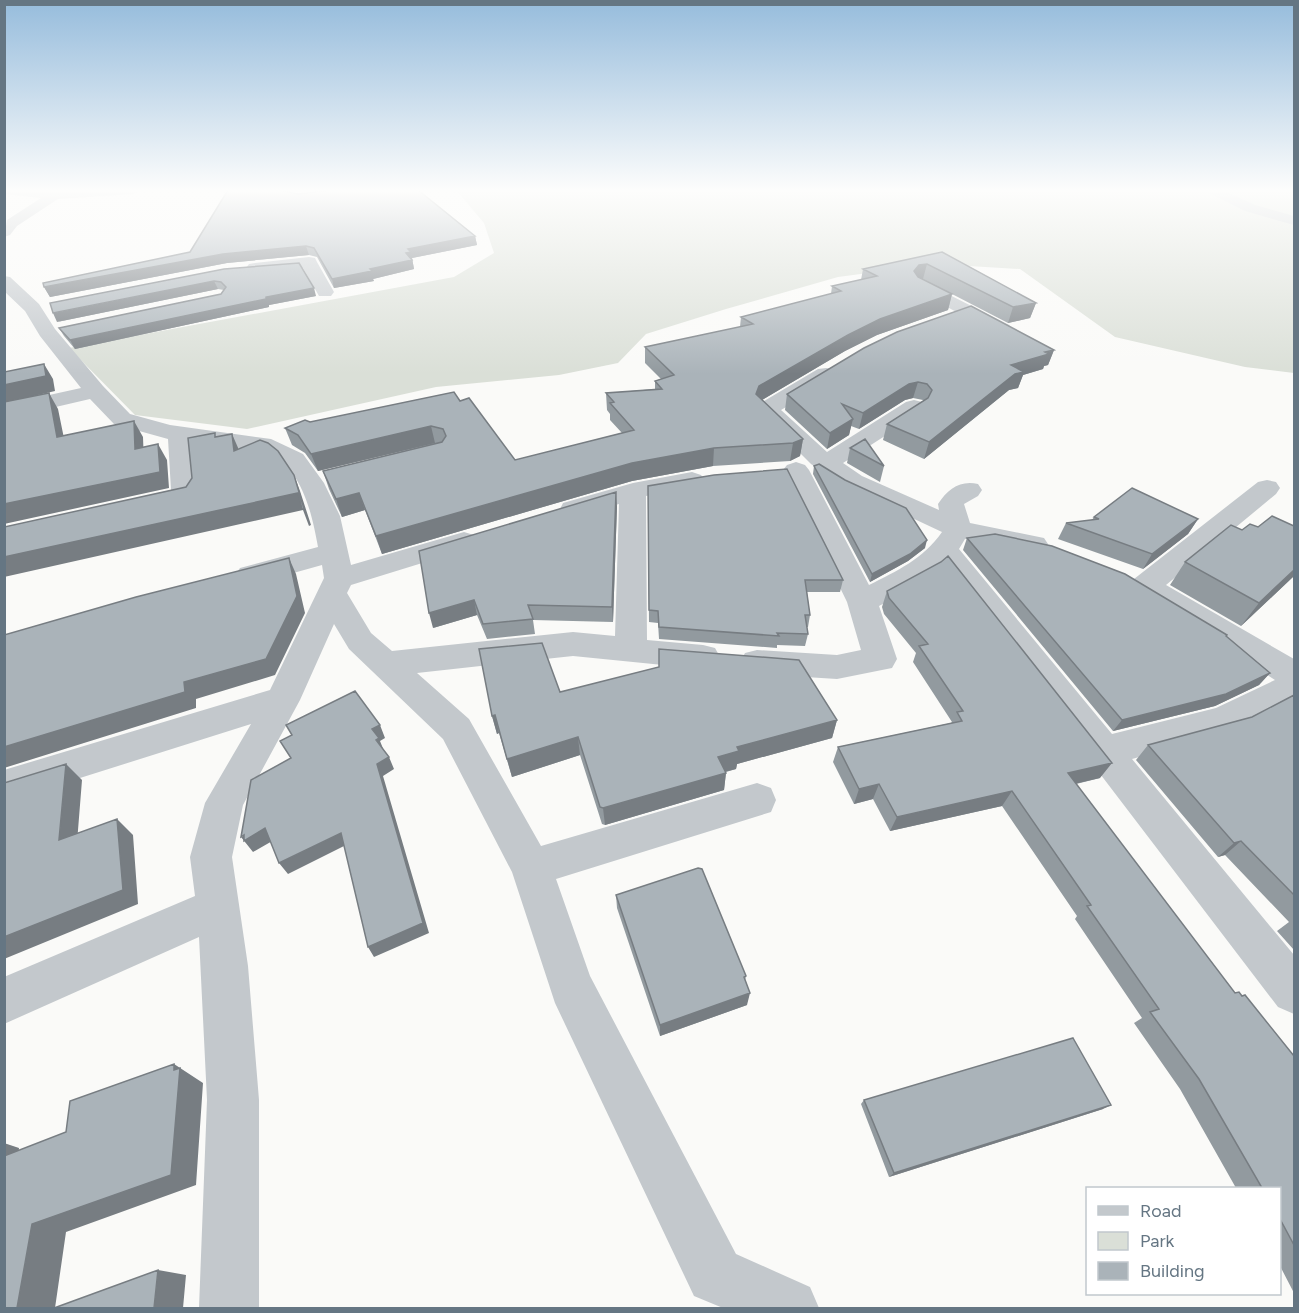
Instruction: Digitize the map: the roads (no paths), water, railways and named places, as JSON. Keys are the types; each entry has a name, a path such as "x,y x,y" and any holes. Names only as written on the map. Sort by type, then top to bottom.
{"street":[{"path":"239,269 309,262 325,292"},
{"path":"4,280 51,318 95,391 122,419 180,433 271,446 323,480 334,574 360,641 456,729 531,868 571,987 715,1275 789,1308"},
{"path":"922,286 1019,338"},
{"path":"937,323 968,311"},
{"path":"387,664 573,644 837,667 880,659 862,602 804,466 767,409 844,363"},
{"path":"4,412 95,391"},
{"path":"804,466 914,407"},
{"path":"128,508 185,495 180,433"},
{"path":"804,466 853,481 951,540 1105,751 1294,992"},
{"path":"554,515 633,491 713,476"},
{"path":"1145,586 1267,488"},
{"path":"862,602 924,569 951,540 951,504 956,497 969,490"},
{"path":"631,650 633,491"},
{"path":"219,583 334,574 486,535"},
{"path":"951,540 1054,548"},
{"path":"1119,572 1294,675"},
{"path":"229,1308 232,1100 225,966 211,857 224,803 283,700 306,652 334,574"},
{"path":"1105,751 1224,720 1294,686"},
{"path":"4,786 283,700"},
{"path":"531,868 757,800"},
{"path":"4,1001 216,908"}]}
